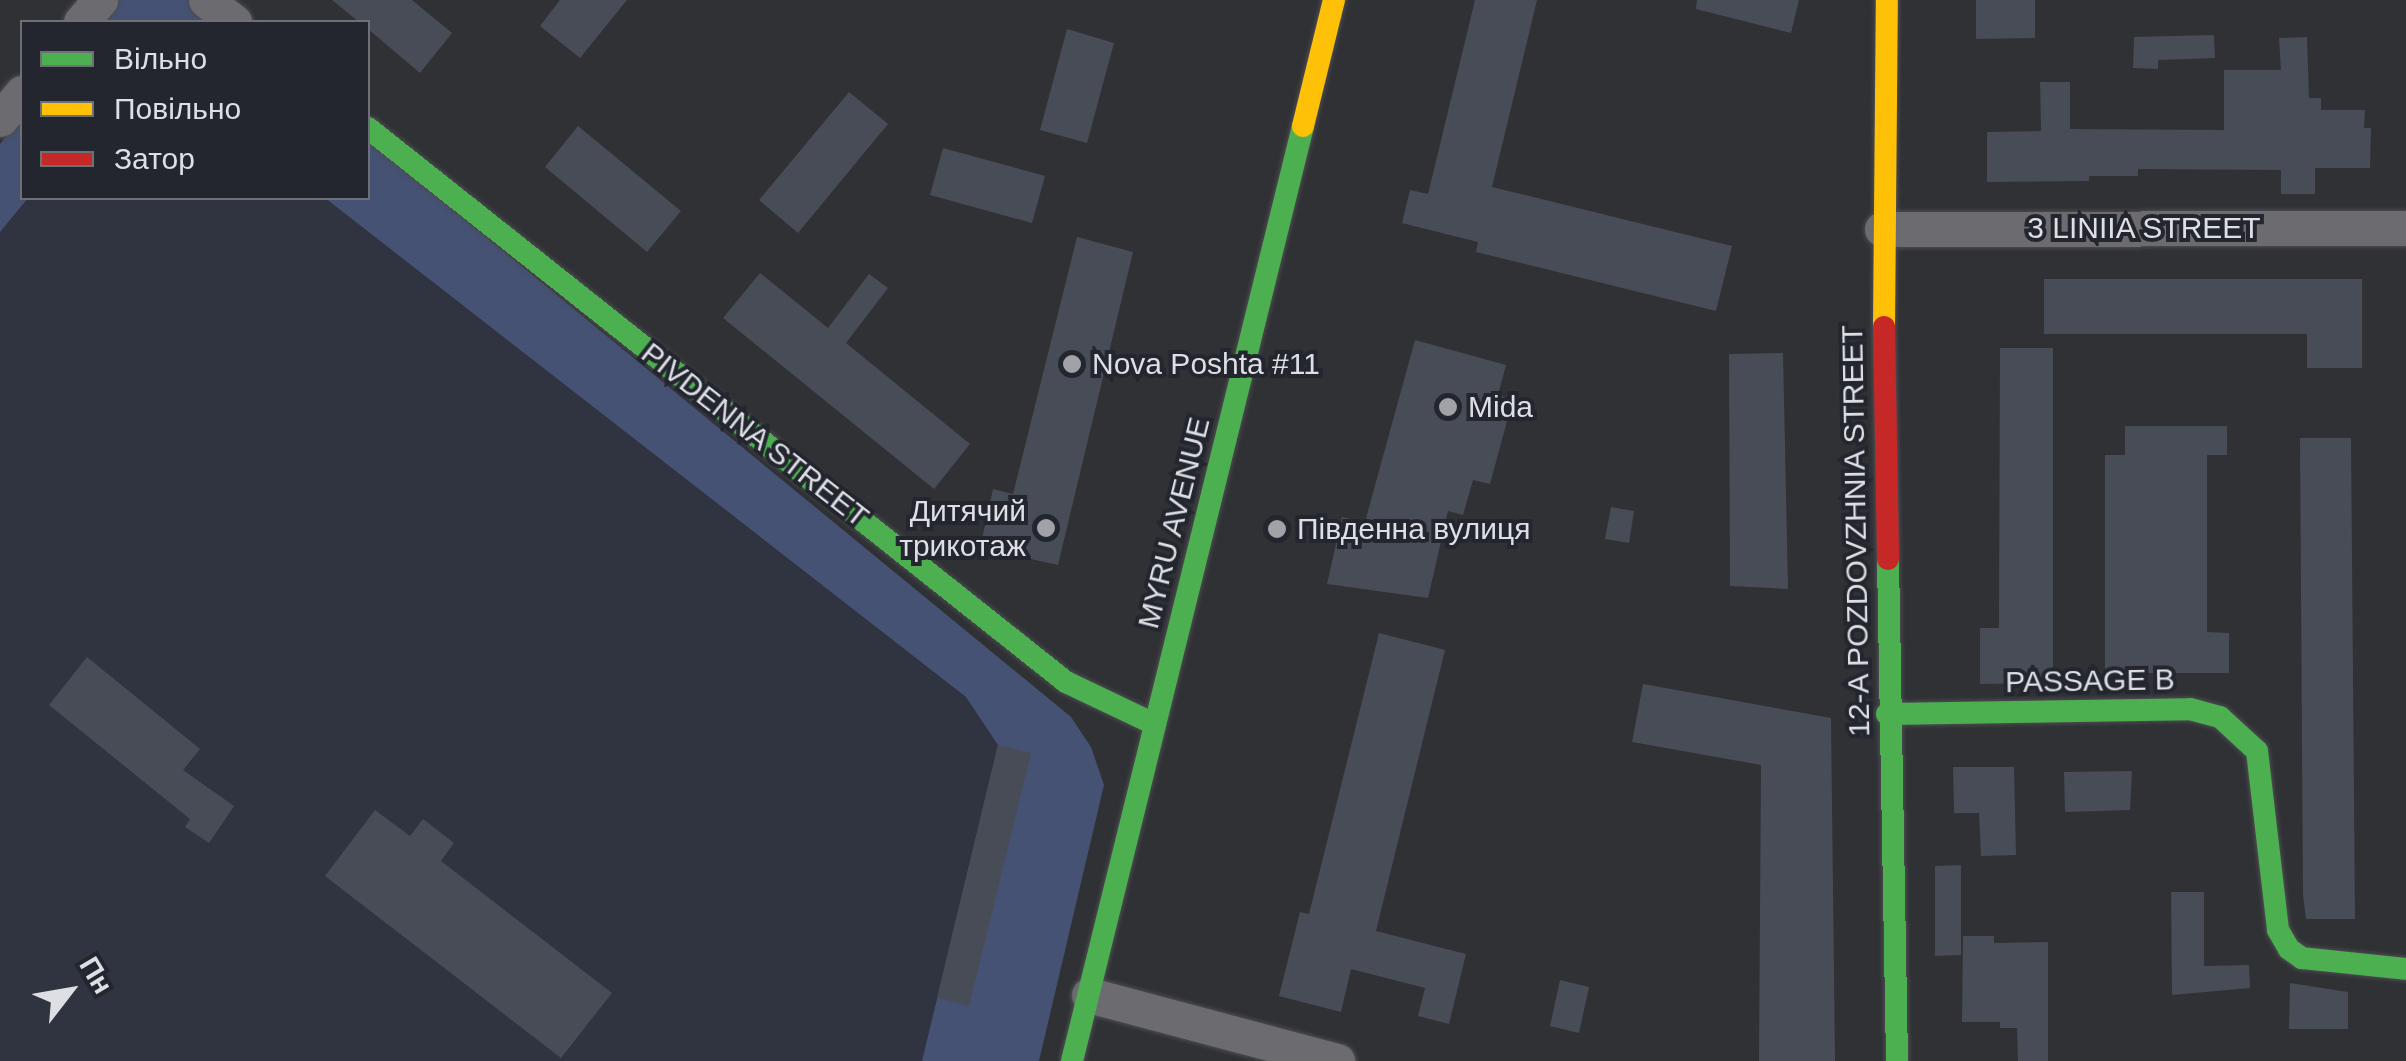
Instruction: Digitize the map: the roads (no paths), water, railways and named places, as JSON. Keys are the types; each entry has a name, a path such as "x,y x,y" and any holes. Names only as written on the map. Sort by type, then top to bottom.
{"street":[{"path":"83,20 100,0"},
{"path":"206,0 231,20"},
{"name":"MYRU AVENUE","path":"1072,1061 1334,0"},
{"name":"12-A POZDOVZHNIA STREET","path":"1886,0 1882,228 1897,1061"},
{"path":"0,120 20,95"},
{"name":"PIVDENNA STREET","path":"370,130 1066,682 1154,724"},
{"name":"3 LINIIA STREET","path":"1882,228 2406,228"},
{"name":"PASSAGE B","path":"1888,714 2190,709 2220,717 2257,750 2278,930 2288,949 2302,958 2406,969"},
{"path":"1090,994 1337,1061"}],"place":[{"name":"Nova Poshta #11","path":"1072,364"},
{"name":"Mida","path":"1448,407"},
{"name":"Дитячий трикотаж","path":"1046,528"},
{"name":"Південна вулиця","path":"1277,529"}]}
